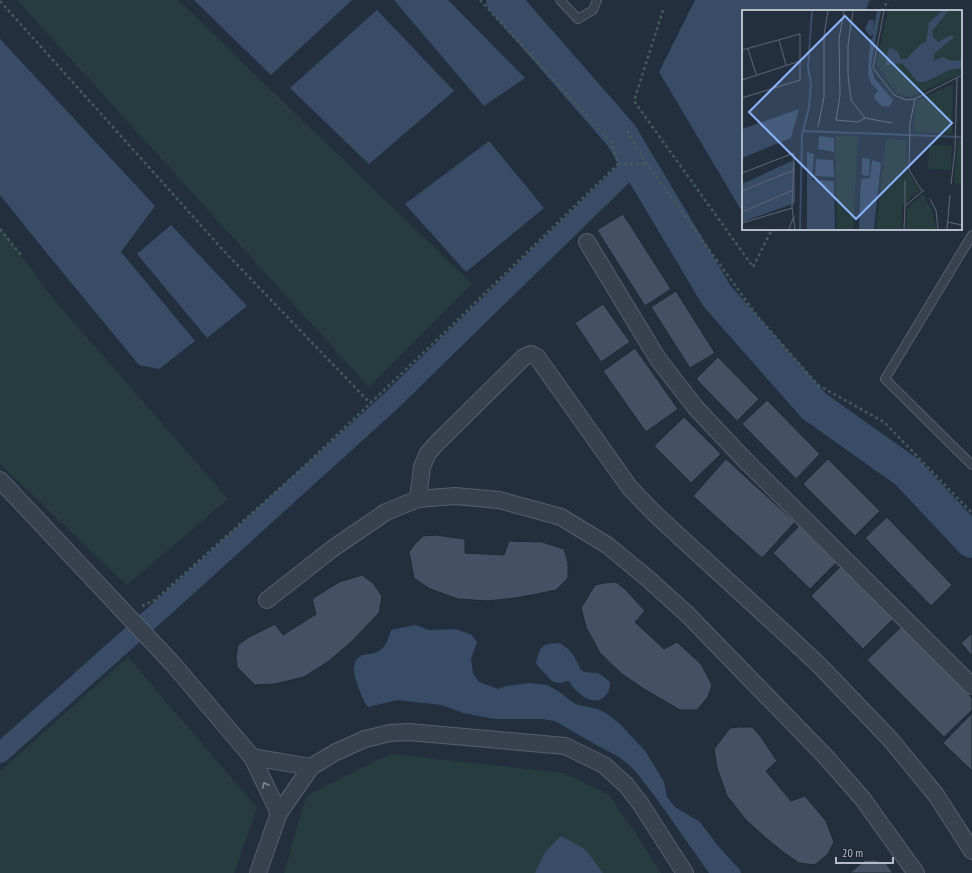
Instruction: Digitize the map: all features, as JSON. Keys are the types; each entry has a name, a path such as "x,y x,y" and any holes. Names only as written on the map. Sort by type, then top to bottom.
{"street":[{"path":"587,242 658,359 696,408 743,458 972,686"},
{"path":"418,499 422,467 428,453 524,357 531,354 537,356 630,488 655,514 819,665 884,734 936,795 972,852"},
{"path":"0,480 173,664 252,757 279,813"},
{"path":"267,600 332,549 386,512 418,499 455,496 499,500 561,517 607,545 688,614 825,756 862,798 916,873"},
{"path":"258,873 279,813 311,767 336,752 365,739 409,732 565,746 604,765 626,785 640,803 685,873"},
{"path":"252,757 311,767"}],"lane":[{"path":"560,0 578,20 593,10 597,0"},
{"path":"971,460 885,379 972,235"}],"path":[{"path":"480,0 612,143 618,164"},
{"path":"883,10 888,0"},
{"path":"0,1 223,250 370,403"},
{"path":"663,10 634,102 753,267 772,230"},
{"path":"627,131 647,164 758,317 818,385 884,422 972,513"},
{"path":"127,614 155,600 296,473 618,164 647,164"},
{"path":"0,229 21,255"}],"green space":[{"path":"17,0 178,0 472,284 369,387"},
{"path":"0,227 55,301 228,499 127,585 0,464"},
{"path":"128,657 257,808 234,873 0,873 0,771"},
{"path":"390,754 564,773 608,794 635,832 661,873 284,873 306,796"}],"water":[{"path":"194,0 352,0 271,75"},
{"path":"394,0 448,0 525,78 484,106"},
{"path":"695,0 870,0 865,10 742,10 742,211 659,72"},
{"path":"377,10 454,91 369,164 290,88"},
{"path":"0,39 155,206 121,252 195,341 159,369 139,365 0,195"},
{"path":"489,141 544,208 466,272 405,204"},
{"path":"171,225 247,306 207,338 137,254"},
{"path":"415,625 429,630 456,629 472,635 477,642 471,659 473,673 479,682 498,689 506,686 529,683 547,685 558,691 575,704 597,709 606,713 620,724 646,752 664,782 667,797 675,807 700,822 741,873 709,873 659,802 629,765 619,757 555,721 542,719 495,719 463,713 442,705 398,700 368,707 361,695 355,678 354,666 356,660 363,655 381,650 386,644 391,630"},
{"path":"560,643 568,649 576,659 581,670 602,675 610,682 609,690 605,696 597,700 589,699 578,692 569,681 559,683 552,681 538,666 536,663 541,649 545,645"},
{"path":"561,836 585,849 603,873 535,873 545,852"}],"building":[{"path":"623,214 671,289 645,306 597,230"},
{"path":"676,291 715,353 690,368 651,307"},
{"path":"603,304 630,342 601,362 575,323"},
{"path":"635,348 678,409 646,432 603,371"},
{"path":"718,357 759,399 737,421 696,379"},
{"path":"767,400 820,454 796,479 742,424"},
{"path":"684,417 721,454 691,483 654,446"},
{"path":"726,459 795,522 762,558 693,496"},
{"path":"828,459 880,511 855,536 803,484"},
{"path":"887,517 952,585 931,606 865,538"},
{"path":"800,525 838,561 810,589 773,553"},
{"path":"436,535 465,539 465,553 504,555 509,541 542,542 564,549 568,562 568,578 556,590 537,594 488,601 458,599 430,589 414,578 409,552 423,536"},
{"path":"843,564 895,617 863,649 811,596"},
{"path":"362,575 373,583 382,596 379,613 350,643 329,661 304,677 275,684 255,685 237,667 236,657 238,645 249,637 275,624 283,635 316,614 312,599 339,582"},
{"path":"616,582 626,590 645,611 635,622 664,649 677,642 701,664 712,685 708,697 697,710 680,710 644,689 622,674 600,653 586,627 581,608 595,585"},
{"path":"901,627 972,698 972,710 944,737 867,660"},
{"path":"972,633 972,656 961,643"},
{"path":"972,713 972,771 943,743"},
{"path":"752,727 761,737 777,761 766,771 791,801 805,796 826,821 834,842 828,854 815,865 799,863 783,852 746,820 727,796 717,768 714,749 730,728"},
{"path":"865,860 875,860 886,863 893,873 850,873"}],"waterway":[{"path":"503,0 621,135 717,296 814,406 907,472 972,541"},
{"path":"0,753 391,401 637,161"}]}
